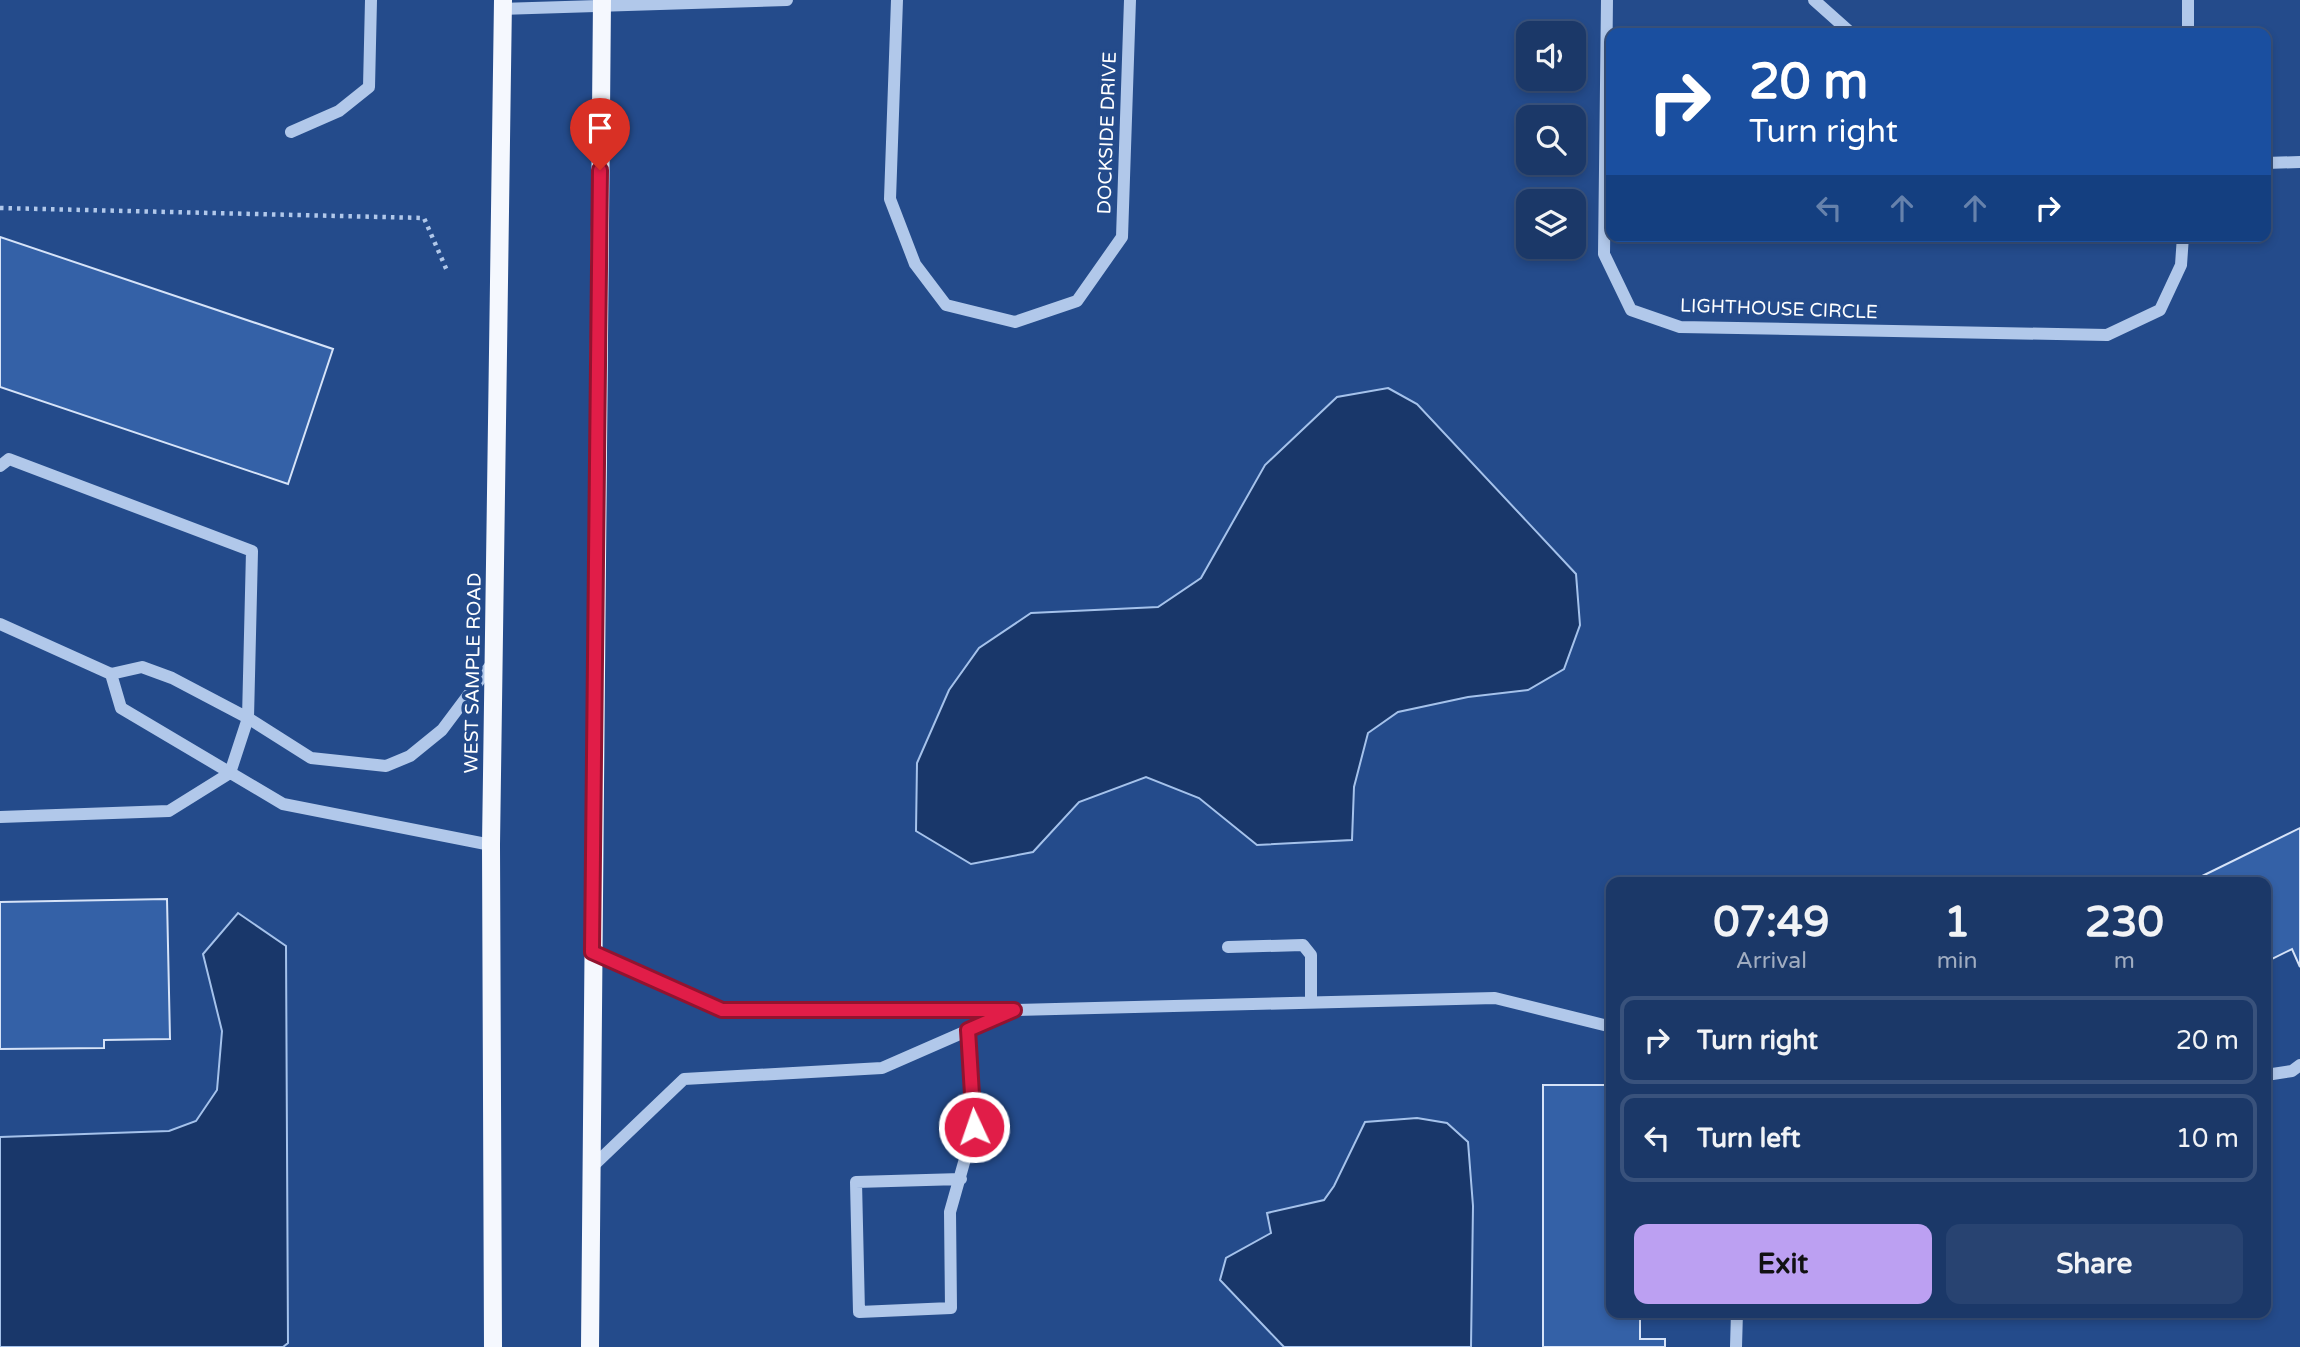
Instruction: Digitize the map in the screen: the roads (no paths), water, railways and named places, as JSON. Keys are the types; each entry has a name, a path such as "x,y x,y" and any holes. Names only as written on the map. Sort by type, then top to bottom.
{"main road":[{"path":"590,1347 602,2"},
{"name":"WEST SAMPLE ROAD","path":"493,1347 491,845 503,4"}],"street":[{"path":"291,132 339,111 369,87 371,0"},
{"path":"503,4 787,0"},
{"name":"DOCKSIDE DRIVE","path":"897,0 890,199 915,264 946,305 1015,322 1077,301 1122,237 1130,0"},
{"name":"LIGHTHOUSE CIRCLE","path":"1607,0 1607,28"},
{"path":"1814,0 1845,28"},
{"path":"2188,0 2188,28"},
{"name":"LIGHTHOUSE CIRCLE","path":"1606,85 1604,254 1630,310 1680,327 2107,335 2160,310 2181,265 2183,242"},
{"path":"2271,163 2300,162"},
{"path":"0,466 9,459 251,551 248,718 230,773 169,811 0,817"},
{"path":"0,624 111,674 142,667 172,678 248,718 311,758 386,766 410,756 442,730 493,662"},
{"path":"111,674 121,708 283,804 491,845"},
{"path":"1228,947 1303,946 1311,955 1311,1002"},
{"path":"592,952 722,1010 1014,1010 1495,998 1606,1026"},
{"path":"592,1167 684,1079 882,1068 1014,1010"},
{"path":"961,1179 856,1182 859,1312 951,1308 950,1212 961,1179 974,1127 968,1030"},
{"path":"2271,1074 2292,1071 2300,1065"},
{"path":"1736,1347 1737,1318"}],"water":[{"path":"1388,388 1417,404 1576,574 1580,625 1564,669 1528,690 1468,697 1398,712 1368,733 1354,787 1352,840 1257,845 1199,798 1146,777 1079,802 1033,852 971,864 916,831 917,763 949,690 979,648 1031,613 1158,607 1201,578 1265,465 1337,397"},
{"path":"238,913 286,946 288,1343 283,1347 0,1347 0,1137 169,1131 196,1121 217,1090 222,1031 203,954"},
{"path":"1417,1118 1447,1123 1468,1142 1473,1206 1471,1347 1284,1347 1220,1280 1226,1258 1271,1233 1267,1213 1324,1200 1334,1186 1365,1122"}]}
